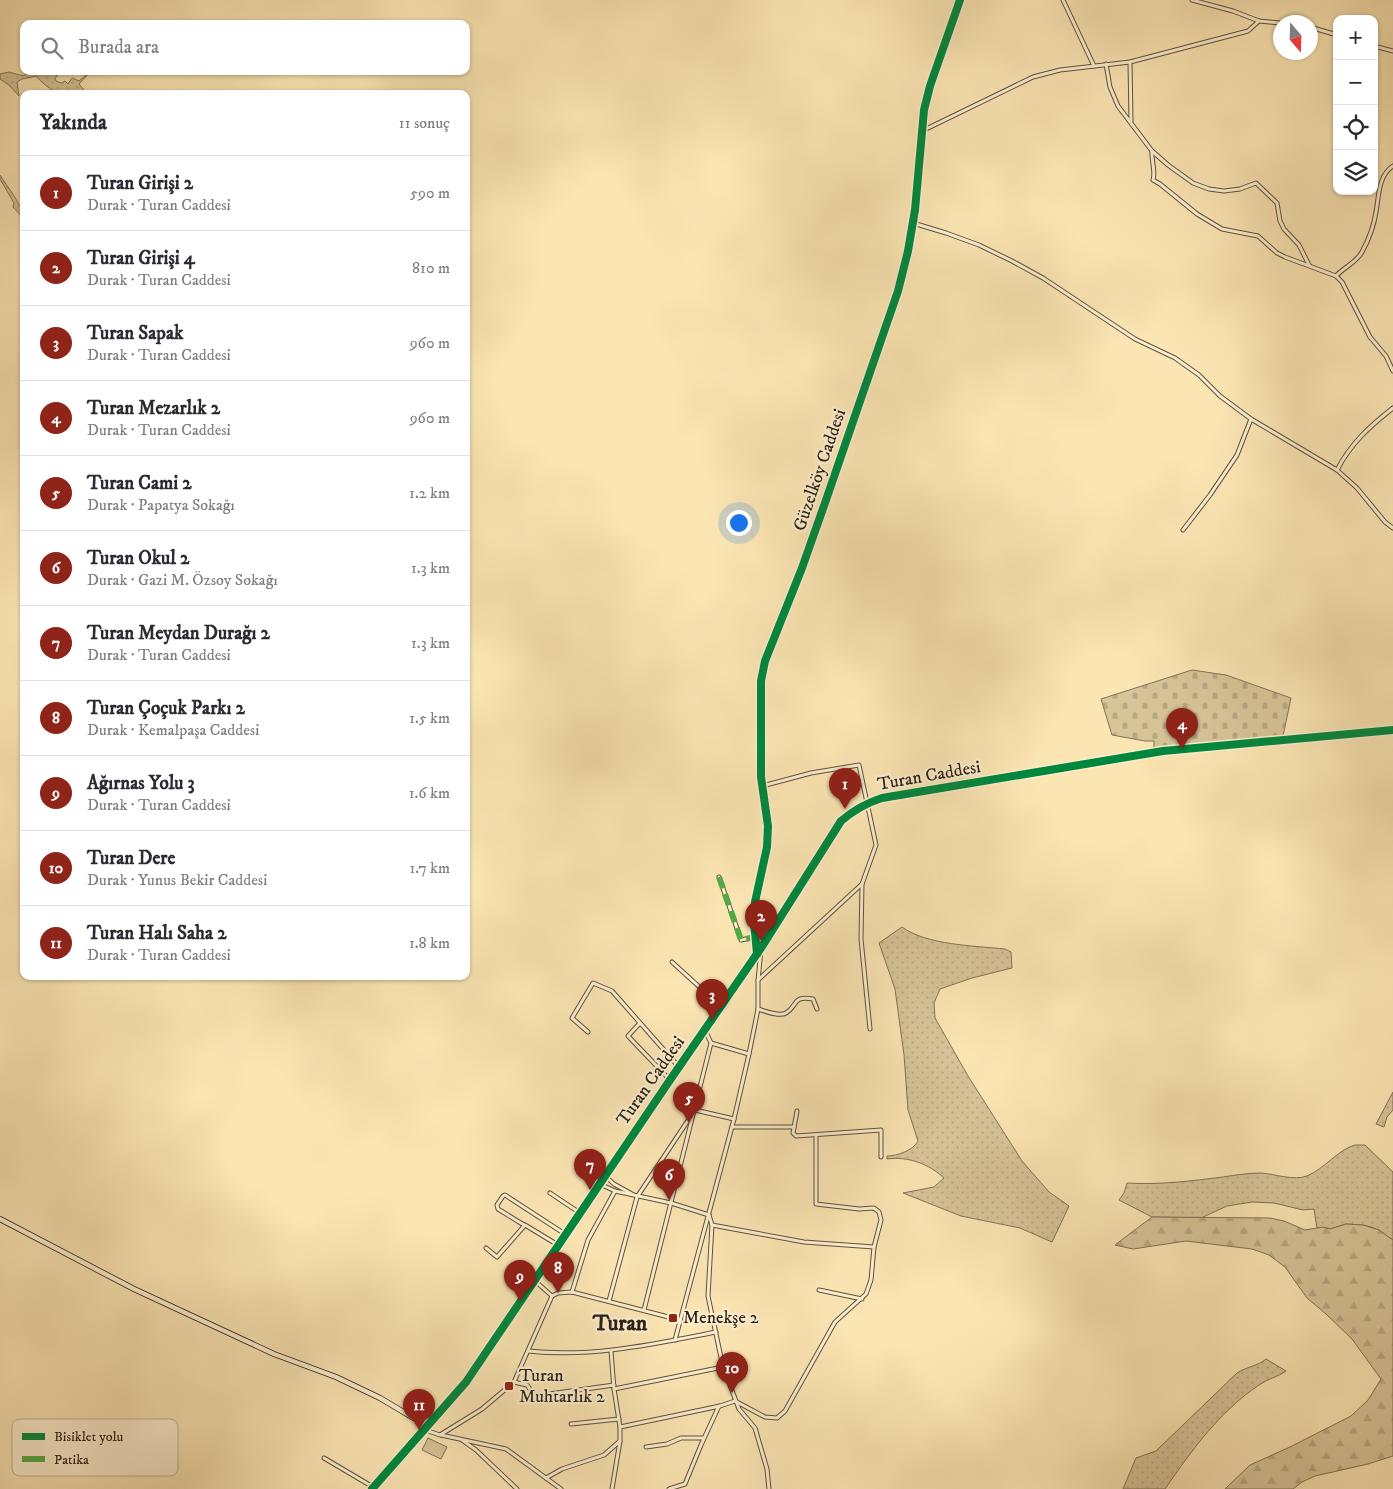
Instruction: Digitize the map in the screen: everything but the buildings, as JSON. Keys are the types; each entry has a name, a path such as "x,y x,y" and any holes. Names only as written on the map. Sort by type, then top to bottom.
{"street":[{"name":"Güzelköy Caddesi","path":"757,954 755,902 767,847 768,826 762,786 760,708 761,681 765,660 805,559 898,291 913,224 924,110 930,86 960,0"},
{"path":"1063,0 1094,66"},
{"path":"1192,0 1259,21 1273,23"},
{"path":"922,131 1033,77 1060,70 1130,62 1248,31 1259,21"},
{"path":"1318,29 1333,34"},
{"path":"1378,47 1393,51"},
{"path":"1130,62 1131,121"},
{"path":"1106,64 1110,87 1118,106 1152,151 1193,183 1208,189 1224,191 1240,189 1256,183 1277,203 1280,221 1284,229 1299,245 1309,266"},
{"path":"1152,151 1155,174 1153,180 1197,214 1222,229 1258,236 1285,258 1336,276 1342,282 1370,337 1386,356 1393,371"},
{"path":"1336,276 1343,268 1358,258 1362,251 1376,214 1377,196 1384,174 1393,166"},
{"path":"913,224 979,245 1044,278 1135,339 1175,358 1199,375 1220,396 1251,419 1337,470 1357,488 1385,522 1393,528"},
{"path":"1337,470 1343,458 1365,430 1393,408"},
{"path":"1183,530 1210,495 1236,455 1251,419"},
{"name":"Turan Caddesi","path":"372,1488 466,1382 721,1004 757,954 841,821 854,811 867,803 882,798 1163,751 1393,730"},
{"path":"762,786 811,773 859,766 876,845 862,884 861,948 870,1029"},
{"path":"719,877 741,940 755,937"},
{"path":"758,981 862,884"},
{"path":"675,1340 732,1127 749,1054 758,1009 761,948"},
{"path":"672,962 721,1004"},
{"path":"588,1032 572,1018 593,983 612,991 679,1067"},
{"path":"758,1009 781,1014 787,1012 796,1001 804,997 813,999 817,1008"},
{"path":"640,1023 628,1036 670,1080"},
{"path":"644,1310 711,1043 705,1030"},
{"path":"711,1043 749,1054"},
{"path":"695,1110 734,1119"},
{"path":"609,1301 637,1197 695,1110"},
{"path":"797,1111 794,1127 794,1134 796,1136 881,1130 881,1157"},
{"path":"732,1127 794,1127"},
{"path":"735,1400 765,1418 777,1418 785,1411 835,1322 862,1299 871,1280 874,1246 881,1220 880,1214 878,1210 872,1208 859,1209 816,1204 816,1135"},
{"path":"605,1176 614,1184 637,1197"},
{"path":"599,1184 615,1191 671,1203 709,1215"},
{"path":"572,1292 588,1240 615,1191"},
{"path":"550,1193 580,1213"},
{"path":"558,1245 498,1208 497,1205 503,1196 506,1195 565,1234"},
{"path":"709,1215 712,1225 708,1296 723,1367 739,1409 755,1428 767,1469 769,1489"},
{"path":"0,1219 161,1302 274,1354 336,1377 380,1398 440,1435 506,1449 561,1489"},
{"path":"486,1248 496,1257 524,1225"},
{"path":"712,1225 804,1242 874,1246"},
{"path":"534,1280 552,1296"},
{"path":"818,1290 862,1299"},
{"path":"440,1435 482,1409 514,1382 552,1296 558,1293 572,1292 680,1320"},
{"path":"528,1351 572,1353 611,1351 716,1332"},
{"path":"611,1351 620,1428 620,1441 612,1489"},
{"path":"514,1382 527,1385 535,1396 614,1387 723,1367"},
{"path":"620,1428 720,1406 735,1400"},
{"path":"669,1489 685,1484 720,1406"},
{"path":"571,1424 619,1419"},
{"path":"646,1447 667,1444 681,1438 704,1438"},
{"path":"461,1439 476,1450 518,1489"},
{"path":"546,1478 562,1469 604,1455 620,1441"},
{"path":"324,1458 372,1488"}],"green space":[{"path":"9,72 23,76 57,75 56,81 61,83 65,81 68,84 72,78 79,81 87,75 79,84 84,90 52,90 36,76 22,79 17,82 19,96 9,85 0,79 0,74"},
{"path":"0,175 20,207 20,215 13,207 14,203 0,179"},
{"path":"1192,670 1226,675 1291,698 1283,736 1154,749 1154,741 1112,735 1101,699"},
{"path":"902,927 924,938 937,941 1005,949 1011,952 1012,968 972,978 940,989 934,1003 935,1018 968,1076 1022,1161 1049,1192 1069,1206 1052,1242 1020,1228 961,1216 903,1193 934,1187 944,1178 918,1162 895,1158 887,1159 887,1156 909,1150 918,1141 908,1110 904,1055 895,989 879,943"},
{"path":"1393,1092 1393,1110 1387,1117 1384,1127 1376,1124"},
{"path":"1365,1145 1393,1172 1393,1240 1374,1228 1363,1225 1346,1224 1330,1229 1317,1228 1314,1209 1303,1210 1274,1203 1252,1202 1227,1206 1201,1218 1152,1217 1119,1200 1124,1193 1127,1183 1175,1182 1256,1173 1290,1178 1307,1176 1349,1147"},
{"path":"1152,1217 1270,1218 1284,1221 1305,1230 1323,1227 1330,1229 1346,1224 1363,1225 1379,1230 1393,1240 1393,1456 1368,1464 1315,1476 1293,1489 1225,1489 1250,1465 1351,1416 1368,1400 1381,1379 1352,1339 1307,1298 1285,1267 1269,1255 1252,1249 1186,1241 1133,1249 1115,1245"},
{"path":"1266,1359 1286,1371 1262,1383 1231,1407 1207,1432 1165,1489 1123,1489 1136,1458 1156,1451 1237,1373"},
{"path":"428,1438 447,1447 441,1459 422,1450"}],"marked path":[{"path":"719,877 741,940 755,937"}],"cycle path":[{"path":"757,954 754,921 755,902 767,847 768,826 761,777 761,681 765,661 802,568 898,291 908,251 915,210 924,110 930,86 960,0"},
{"path":"372,1489 466,1382 761,948 841,821 851,813 882,798 1163,751 1393,730"}],"place":[{"name":"Turan Mezarlık 2","path":"1182,749"},
{"name":"Turan Girişi 2","path":"845,809"},
{"name":"Turan Girişi 4","path":"761,941"},
{"name":"Turan Sapak","path":"712,1020"},
{"name":"Turan Cami 2","path":"689,1123"},
{"name":"Turan Meydan Durağı 2","path":"590,1190"},
{"name":"Turan Okul 2","path":"669,1200"},
{"name":"Turan Çoçuk Parkı 2","path":"558,1293"},
{"name":"Ağırnas Yolu 3","path":"520,1301"},
{"name":"Menekşe 2","path":"673,1318"},
{"name":"Turan Muhtarlık 2","path":"509,1386"},
{"name":"Turan Dere","path":"732,1393"},
{"name":"Turan Halı Saha 2","path":"419,1430"}],"district":[{"name":"Turan","path":"620,1323"}]}
